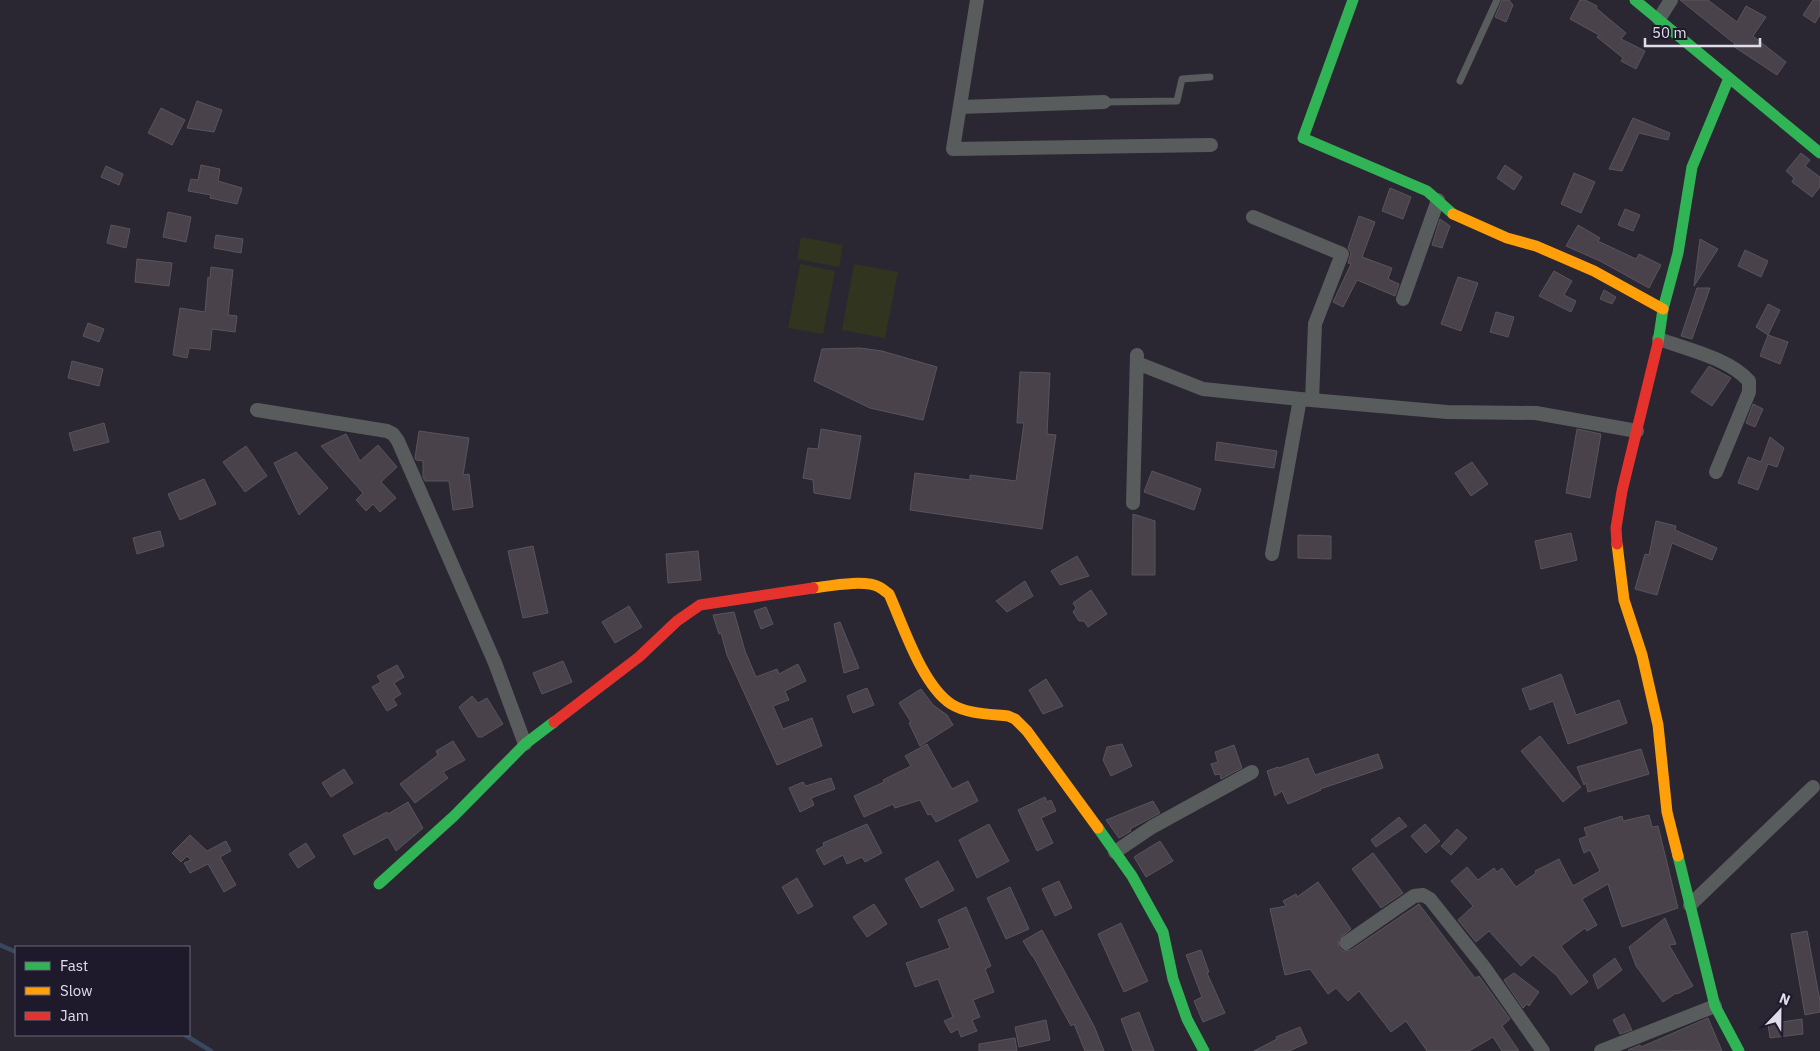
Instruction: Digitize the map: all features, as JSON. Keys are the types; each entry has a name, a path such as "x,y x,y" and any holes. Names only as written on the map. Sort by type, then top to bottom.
{"street":[{"path":"978,0 953,150 1210,145"},
{"path":"1353,0 1303,138 1427,190 1452,213 1507,238 1536,246 1594,271 1663,309"},
{"path":"1635,0 1820,153"},
{"path":"1659,19 1671,0"},
{"path":"1729,78 1692,167 1678,253 1663,309 1659,339 1622,491 1616,528 1617,554 1624,600 1642,655 1658,725 1667,812 1715,1006 1739,1051"},
{"path":"960,107 1104,102"},
{"path":"1402,299 1438,200"},
{"path":"1252,216 1342,254 1315,324 1306,400 1272,554"},
{"path":"1659,339 1729,364 1741,372 1749,381 1749,392 1716,472"},
{"path":"1133,503 1137,358 1203,389 1447,412 1536,413 1637,431"},
{"path":"257,410 387,431 393,434 398,441 495,663 525,744"},
{"path":"379,884 454,816 525,744 638,657 677,621 700,605 834,585 864,584 878,586 889,594 925,673 939,695 952,705 1015,719 1027,731 1132,876 1163,932 1173,979 1187,1019 1204,1051"},
{"path":"1115,852 1152,827 1252,772"},
{"path":"1690,905 1813,787"},
{"path":"1346,944 1414,896 1423,895 1430,899 1490,974 1543,1051"},
{"path":"1601,1051 1715,1006"}],"lane":[{"path":"1460,80 1497,0"},
{"path":"1104,102 1177,101 1182,79 1210,78"}],"green space":[{"path":"801,237 843,245 839,267 797,259"},
{"path":"800,264 835,271 823,334 788,328"},
{"path":"854,264 898,272 885,338 842,330"}],"building":[{"path":"1502,0 1509,0 1513,5 1506,22 1495,17"},
{"path":"1580,0 1585,0 1597,6 1596,8 1626,33 1621,39 1645,51 1636,69 1621,61 1623,58 1597,37 1599,35 1570,19"},
{"path":"1680,0 1708,0 1737,22 1746,6 1766,17 1753,36 1786,62 1777,75 1733,46 1735,44"},
{"path":"1813,0 1820,0 1820,15 1815,23 1803,15"},
{"path":"197,101 222,110 214,132 187,128"},
{"path":"161,108 185,120 172,145 148,133"},
{"path":"1633,118 1670,133 1668,140 1639,133 1622,171 1609,169"},
{"path":"1801,153 1810,160 1805,166 1820,177 1820,187 1812,197 1792,182 1794,178 1786,171"},
{"path":"201,165 220,169 218,181 242,188 237,204 210,198 211,195 188,191 191,179 198,180"},
{"path":"1505,165 1522,177 1514,190 1497,178"},
{"path":"106,166 123,174 119,185 101,177"},
{"path":"1574,173 1595,182 1581,213 1561,204"},
{"path":"1390,188 1411,197 1403,219 1382,211"},
{"path":"1625,209 1640,215 1633,231 1618,225"},
{"path":"168,212 191,217 186,242 163,237"},
{"path":"1359,216 1375,222 1362,257 1392,268 1388,279 1399,284 1395,296 1357,280 1343,307 1333,302 1351,264 1348,263 1351,253 1348,248"},
{"path":"1440,219 1450,226 1442,248 1432,245"},
{"path":"111,225 130,229 126,248 107,243"},
{"path":"1578,225 1600,238 1598,241 1636,259 1639,254 1661,265 1649,288 1600,261 1566,246"},
{"path":"216,235 243,239 241,253 214,248"},
{"path":"1700,239 1718,249 1694,286"},
{"path":"1745,250 1768,261 1761,277 1738,266"},
{"path":"137,259 172,263 169,286 135,282"},
{"path":"211,267 233,270 228,315 237,316 235,332 212,329 210,350 189,348 187,358 173,355 180,308 205,312 208,277 210,278"},
{"path":"1554,271 1572,281 1564,295 1576,301 1571,312 1539,296"},
{"path":"1458,277 1478,283 1461,331 1441,324"},
{"path":"1697,288 1710,288 1692,339 1681,336"},
{"path":"1604,290 1616,297 1612,304 1600,299"},
{"path":"1768,304 1780,310 1768,335 1756,327"},
{"path":"1496,312 1514,317 1508,337 1490,332"},
{"path":"88,323 104,329 99,342 83,336"},
{"path":"1768,335 1788,342 1780,364 1760,356"},
{"path":"860,348 882,351 937,367 923,420 870,408 814,381 822,349"},
{"path":"72,361 103,369 99,386 68,378"},
{"path":"1709,366 1731,378 1712,406 1691,392"},
{"path":"1020,372 1050,373 1047,434 1056,435 1042,529 910,510 915,473 970,480 970,475 1016,481 1024,423 1017,423"},
{"path":"1753,404 1763,409 1755,427 1746,423"},
{"path":"104,423 109,442 74,451 69,433"},
{"path":"821,429 861,436 850,499 814,493 813,480 803,478 808,448 818,449"},
{"path":"1577,429 1601,434 1590,498 1566,493"},
{"path":"419,431 469,438 463,475 469,474 473,507 453,510 449,481 425,481 423,477 423,461 416,460 415,458"},
{"path":"346,434 360,461 378,445 397,467 381,482 396,498 380,512 373,504 366,511 356,500 363,493 321,446"},
{"path":"1770,437 1784,448 1777,467 1768,464 1758,490 1738,483 1748,457 1761,462"},
{"path":"1217,442 1277,451 1274,468 1215,460"},
{"path":"246,446 267,476 245,492 223,462"},
{"path":"296,452 328,488 299,515 274,463"},
{"path":"1472,462 1488,484 1471,496 1455,473"},
{"path":"1152,471 1201,489 1194,510 1144,492"},
{"path":"204,479 216,504 180,520 168,494"},
{"path":"1133,514 1155,521 1155,575 1132,575"},
{"path":"1656,521 1676,526 1675,530 1717,548 1712,560 1672,543 1657,595 1635,589 1645,554 1649,555"},
{"path":"160,531 164,546 137,554 133,538"},
{"path":"1571,533 1577,560 1541,569 1535,541"},
{"path":"1298,535 1331,536 1331,559 1298,558"},
{"path":"533,546 548,613 523,618 508,551"},
{"path":"698,551 701,580 668,583 666,554"},
{"path":"1077,556 1089,576 1060,585 1051,571"},
{"path":"1025,581 1033,596 1007,612 996,601"},
{"path":"1091,590 1107,614 1088,627 1084,621 1079,621 1073,612 1076,608 1073,603"},
{"path":"629,606 642,627 615,643 602,622"},
{"path":"766,607 773,624 761,629 754,611"},
{"path":"734,612 745,651 756,677 777,669 779,674 798,664 806,681 785,691 789,700 773,706 783,729 812,718 822,746 777,765 727,655 721,633 719,634 713,615"},
{"path":"840,622 859,668 844,673 834,624"},
{"path":"563,661 572,682 542,694 533,673"},
{"path":"397,665 404,677 394,683 401,694 393,699 397,705 387,711 372,687 381,682 377,676"},
{"path":"1561,674 1576,715 1619,700 1627,723 1568,744 1553,701 1530,710 1522,689"},
{"path":"1046,679 1063,706 1043,714 1029,690"},
{"path":"867,688 874,705 853,713 847,696"},
{"path":"921,689 933,705 947,715 953,725 920,746 909,723 911,722 899,703"},
{"path":"472,696 478,703 487,698 503,724 482,737 478,737 459,707"},
{"path":"1540,736 1581,787 1563,802 1521,751"},
{"path":"453,741 465,760 443,772 448,778 415,803 400,784 438,755 436,751"},
{"path":"927,744 952,789 968,781 978,801 936,822 931,814 928,815 920,800 895,808 893,804 864,817 854,796 884,782 883,780 911,766 905,756"},
{"path":"1122,744 1132,766 1111,776 1103,760 1107,747"},
{"path":"1234,745 1242,768 1221,779 1220,774 1215,775 1211,764 1218,762 1215,752"},
{"path":"1641,749 1649,774 1588,792 1586,783 1584,785 1577,767"},
{"path":"1378,754 1383,768 1320,789 1288,804 1282,791 1275,796 1267,771 1308,758 1315,775"},
{"path":"344,769 353,783 331,797 322,783"},
{"path":"831,778 835,789 811,798 814,805 800,812 789,788 803,782 806,786"},
{"path":"1045,797 1047,802 1051,800 1056,811 1041,818 1053,843 1037,851 1018,810"},
{"path":"1153,801 1160,813 1130,829 1131,831 1119,838 1106,820"},
{"path":"408,802 423,828 396,851 388,837 354,855 343,835 387,812 388,814"},
{"path":"1649,815 1652,827 1658,826 1678,908 1622,927 1608,884 1582,899 1597,925 1587,931 1585,928 1561,946 1588,982 1571,995 1557,976 1533,955 1521,966 1489,931 1476,942 1458,920 1473,906 1451,881 1467,867 1478,880 1494,868 1497,872 1502,868 1516,887 1536,873 1535,871 1559,859 1573,886 1600,871 1590,850 1584,853 1579,839 1587,836 1584,828 1622,816 1623,821"},
{"path":"1399,817 1407,826 1376,847 1371,840"},
{"path":"867,824 882,853 865,862 862,857 847,864 843,855 824,865 816,850 824,846 823,843"},
{"path":"989,824 1009,861 977,878 959,840"},
{"path":"1425,824 1440,841 1426,853 1411,836"},
{"path":"1457,829 1467,838 1451,855 1441,846"},
{"path":"190,835 207,851 226,841 231,851 220,857 236,885 224,892 208,864 190,873 184,863 191,860 187,856 181,862 172,853"},
{"path":"1160,841 1173,861 1146,877 1134,857"},
{"path":"306,843 315,857 298,868 289,854"},
{"path":"1373,853 1403,893 1381,908 1352,869"},
{"path":"938,861 954,890 921,908 905,879"},
{"path":"797,878 813,906 798,914 782,887"},
{"path":"1059,881 1072,908 1055,916 1042,889"},
{"path":"1318,882 1351,929 1338,940 1339,948 1343,951 1351,950 1419,904 1475,978 1479,976 1510,1019 1502,1026 1519,1051 1502,1051 1493,1037 1469,1051 1427,1051 1406,1021 1391,1032 1359,991 1348,1001 1336,988 1328,994 1310,969 1285,975 1270,909 1286,906 1283,901 1296,894 1297,897"},
{"path":"1010,887 1029,929 1006,939 987,898"},
{"path":"874,904 887,924 867,937 853,917"},
{"path":"966,907 991,966 985,969 994,992 973,1000 980,1017 972,1020 977,1031 961,1037 958,1029 951,1033 944,1021 953,1017 938,979 915,987 906,963 950,948 938,920"},
{"path":"1665,918 1676,944 1669,945 1693,986 1676,993 1663,1002 1636,966 1629,947"},
{"path":"1121,923 1148,981 1124,992 1098,934"},
{"path":"1042,930 1094,1026 1104,1051 1085,1051 1074,1024 1071,1026 1023,941"},
{"path":"1807,931 1820,1001 1820,1012 1805,1015 1791,934"},
{"path":"1201,950 1209,972 1207,973 1225,1013 1203,1022 1194,1001 1202,997 1186,955"},
{"path":"1615,958 1622,970 1598,989 1593,975"},
{"path":"1514,973 1539,992 1529,1006 1527,1004 1523,1008 1504,980"},
{"path":"1139,1012 1154,1051 1133,1051 1121,1019"},
{"path":"1624,1014 1632,1030 1620,1034 1613,1020"},
{"path":"1708,1018 1722,1051 1628,1050 1640,1045 1641,1047"},
{"path":"1802,1019 1803,1034 1770,1038 1768,1024"},
{"path":"1046,1020 1050,1040 1019,1047 1015,1027"},
{"path":"1300,1027 1307,1043 1289,1051 1254,1051 1277,1039 1276,1037"},
{"path":"1015,1038 1017,1051 979,1051 979,1044"}],"waterway":[{"path":"0,945 15,952"},
{"path":"187,1036 211,1051"}],"traffic: fast":[{"path":"1353,0 1303,138 1427,191 1453,214"},
{"path":"1635,0 1820,153"},
{"path":"1658,343 1663,309 1678,253 1692,167 1729,78"},
{"path":"379,884 454,816 525,744 554,722"},
{"path":"1098,828 1132,876 1163,932 1173,979 1187,1019 1204,1051"},
{"path":"1678,856 1715,1006 1739,1051"}],"traffic: slow":[{"path":"1453,214 1507,238 1536,246 1594,271 1663,309"},
{"path":"1617,544 1624,600 1642,655 1658,725 1667,812 1678,856"},
{"path":"813,588 865,584 879,587 889,594 914,654 931,683 941,695 951,704 964,710 1008,716 1015,719 1027,731 1098,828"}],"traffic: jam":[{"path":"1617,544 1616,528 1622,491 1658,343"},
{"path":"554,722 639,657 677,621 700,605 813,588"}]}
